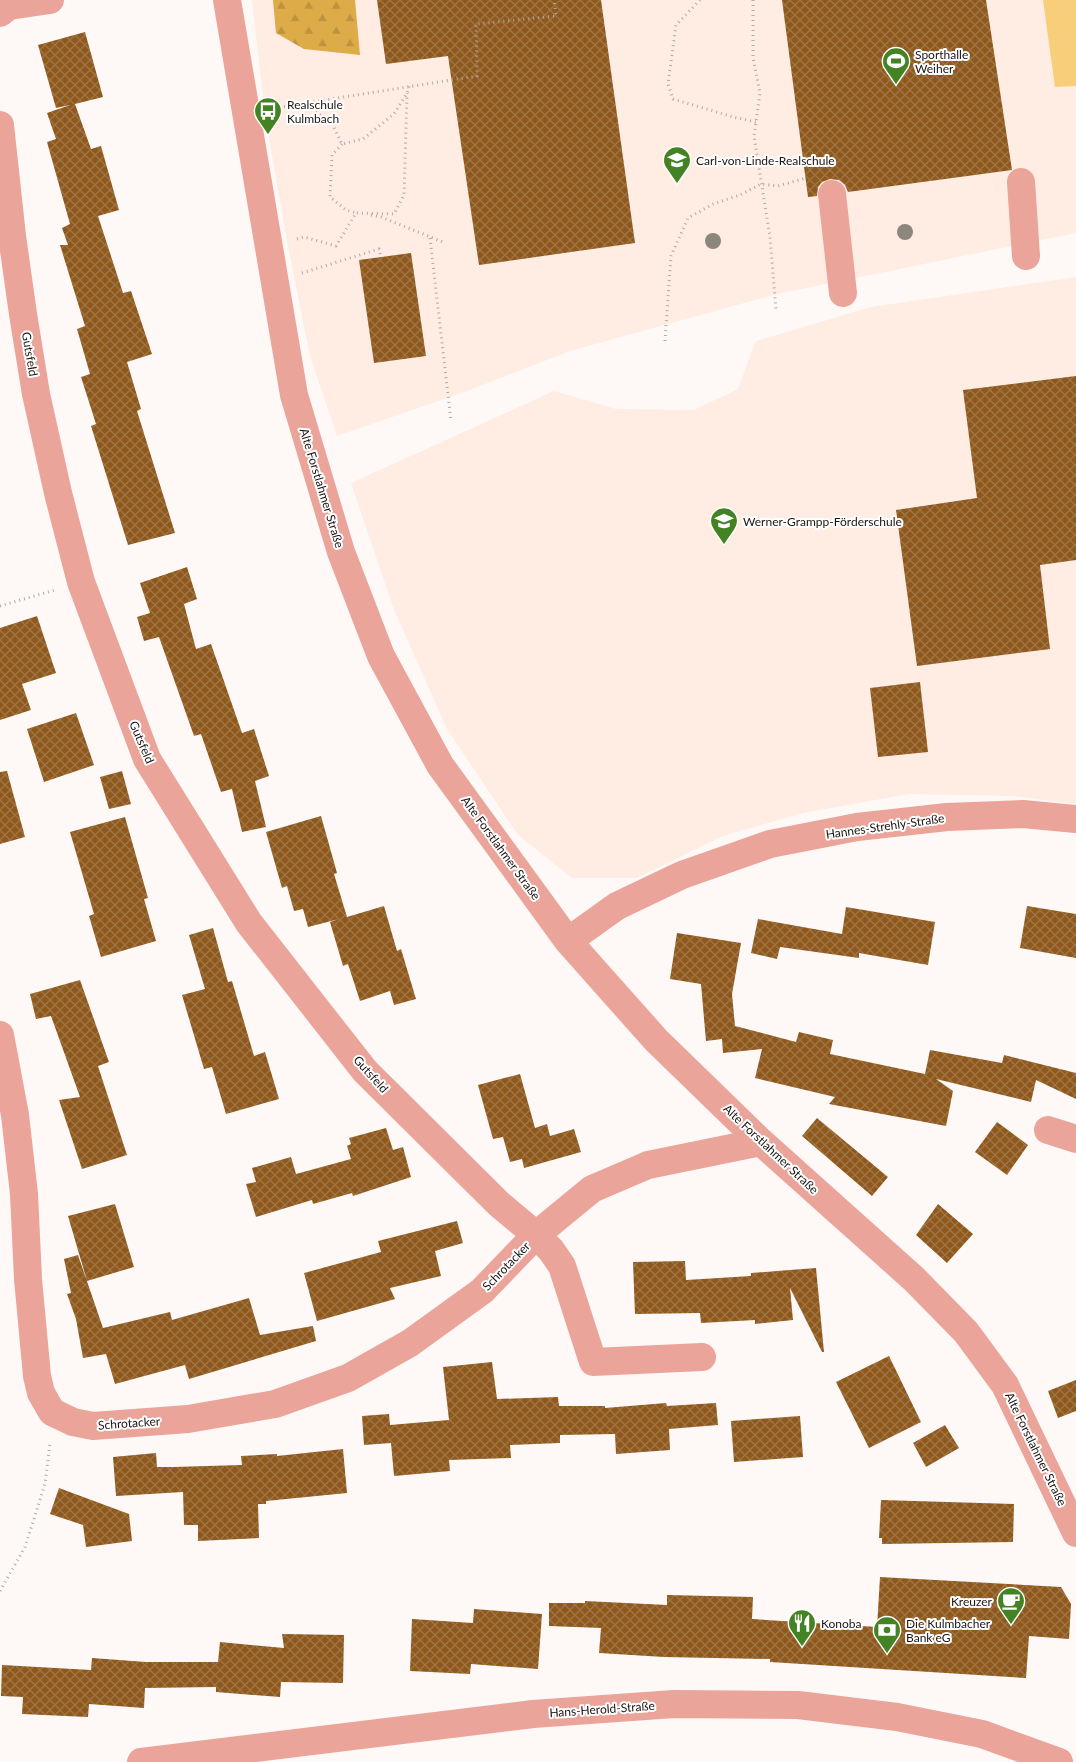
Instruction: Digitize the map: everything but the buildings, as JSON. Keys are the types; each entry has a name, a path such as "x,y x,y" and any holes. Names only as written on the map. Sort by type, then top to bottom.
{"street":[{"path":"0,13 9,6 50,0"},
{"name":"Alte Forstlahmer Straße","path":"227,0 294,395 299,413 341,552 381,656 440,765 568,941 656,1040 761,1142 914,1279 966,1332 1005,1385 1076,1533"},
{"name":"Gutsfeld","path":"0,125 13,246 36,394 58,492 81,582 147,759 250,923 366,1071 499,1204 536,1235"},
{"path":"1020,182 1026,256"},
{"path":"832,194 842,293"},
{"name":"Hannes-Strehly-Straße","path":"568,941 617,906 682,875 770,844 857,827 947,817 1022,814 1076,819"},
{"path":"0,1035 16,1125 24,1194 28,1279 38,1376 41,1393 52,1412"},
{"path":"1048,1130 1076,1139"},
{"name":"Schrotacker","path":"52,1412 73,1422 94,1426 188,1419 274,1404 348,1378 410,1343 482,1291 536,1235 592,1189 648,1166 761,1142"},
{"name":"Schrotacker","path":"536,1235 551,1250 562,1266 593,1362 702,1357"},
{"name":"Hans-Herold-Straße","path":"141,1762 285,1754 533,1714 674,1704 798,1705 897,1717 982,1734 1059,1762"}],"path":[{"path":"246,113 477,76 476,24 556,16 554,0"},
{"path":"700,0 676,25 668,84 673,99 756,122"},
{"path":"753,0 753,58 760,93 754,136 770,237 776,310"},
{"path":"356,213 394,214 404,195 407,93 409,86"},
{"path":"407,93 394,114 363,139 342,144 332,155 330,197 346,210 381,217 443,242"},
{"path":"303,104 331,122 342,144"},
{"path":"665,341 671,256 688,218 713,204 740,195 761,184 778,186 806,178"},
{"path":"304,237 336,246 356,213"},
{"path":"430,238 451,421"},
{"path":"275,282 379,249 381,257"},
{"path":"0,606 81,582"},
{"path":"0,1591 25,1547 46,1484 52,1412"}],"shaded area":[{"name":"Carl-von-Linde-Realschule","path":"252,0 1076,0 1076,233 777,294 570,351 467,391 337,436 310,356 287,241 265,115"},
{"path":"1043,0 1076,0 1076,86 1055,87"},
{"name":"Werner-Grampp-Förderschule","path":"1076,277 1076,804 1013,796 909,794 803,813 723,836 637,878 572,878 518,835 447,729 393,607 351,483 554,391 616,409 694,410 738,389 756,341 871,307"}],"green space":[{"path":"273,0 355,0 360,55 304,49 276,33"}],"place":[{"name":"Sporthalle Weiher","path":"896,85"},
{"name":"Realschule Kulmbach","path":"268,135"},
{"name":"Carl-von-Linde-Realschule","path":"677,184"},
{"name":"Werner-Grampp-Förderschule","path":"724,545"},
{"name":"Kreuzer","path":"1011,1625"},
{"name":"Konoba","path":"802,1647"},
{"name":"Die Kulmbacher Bank eG","path":"887,1654"}]}
